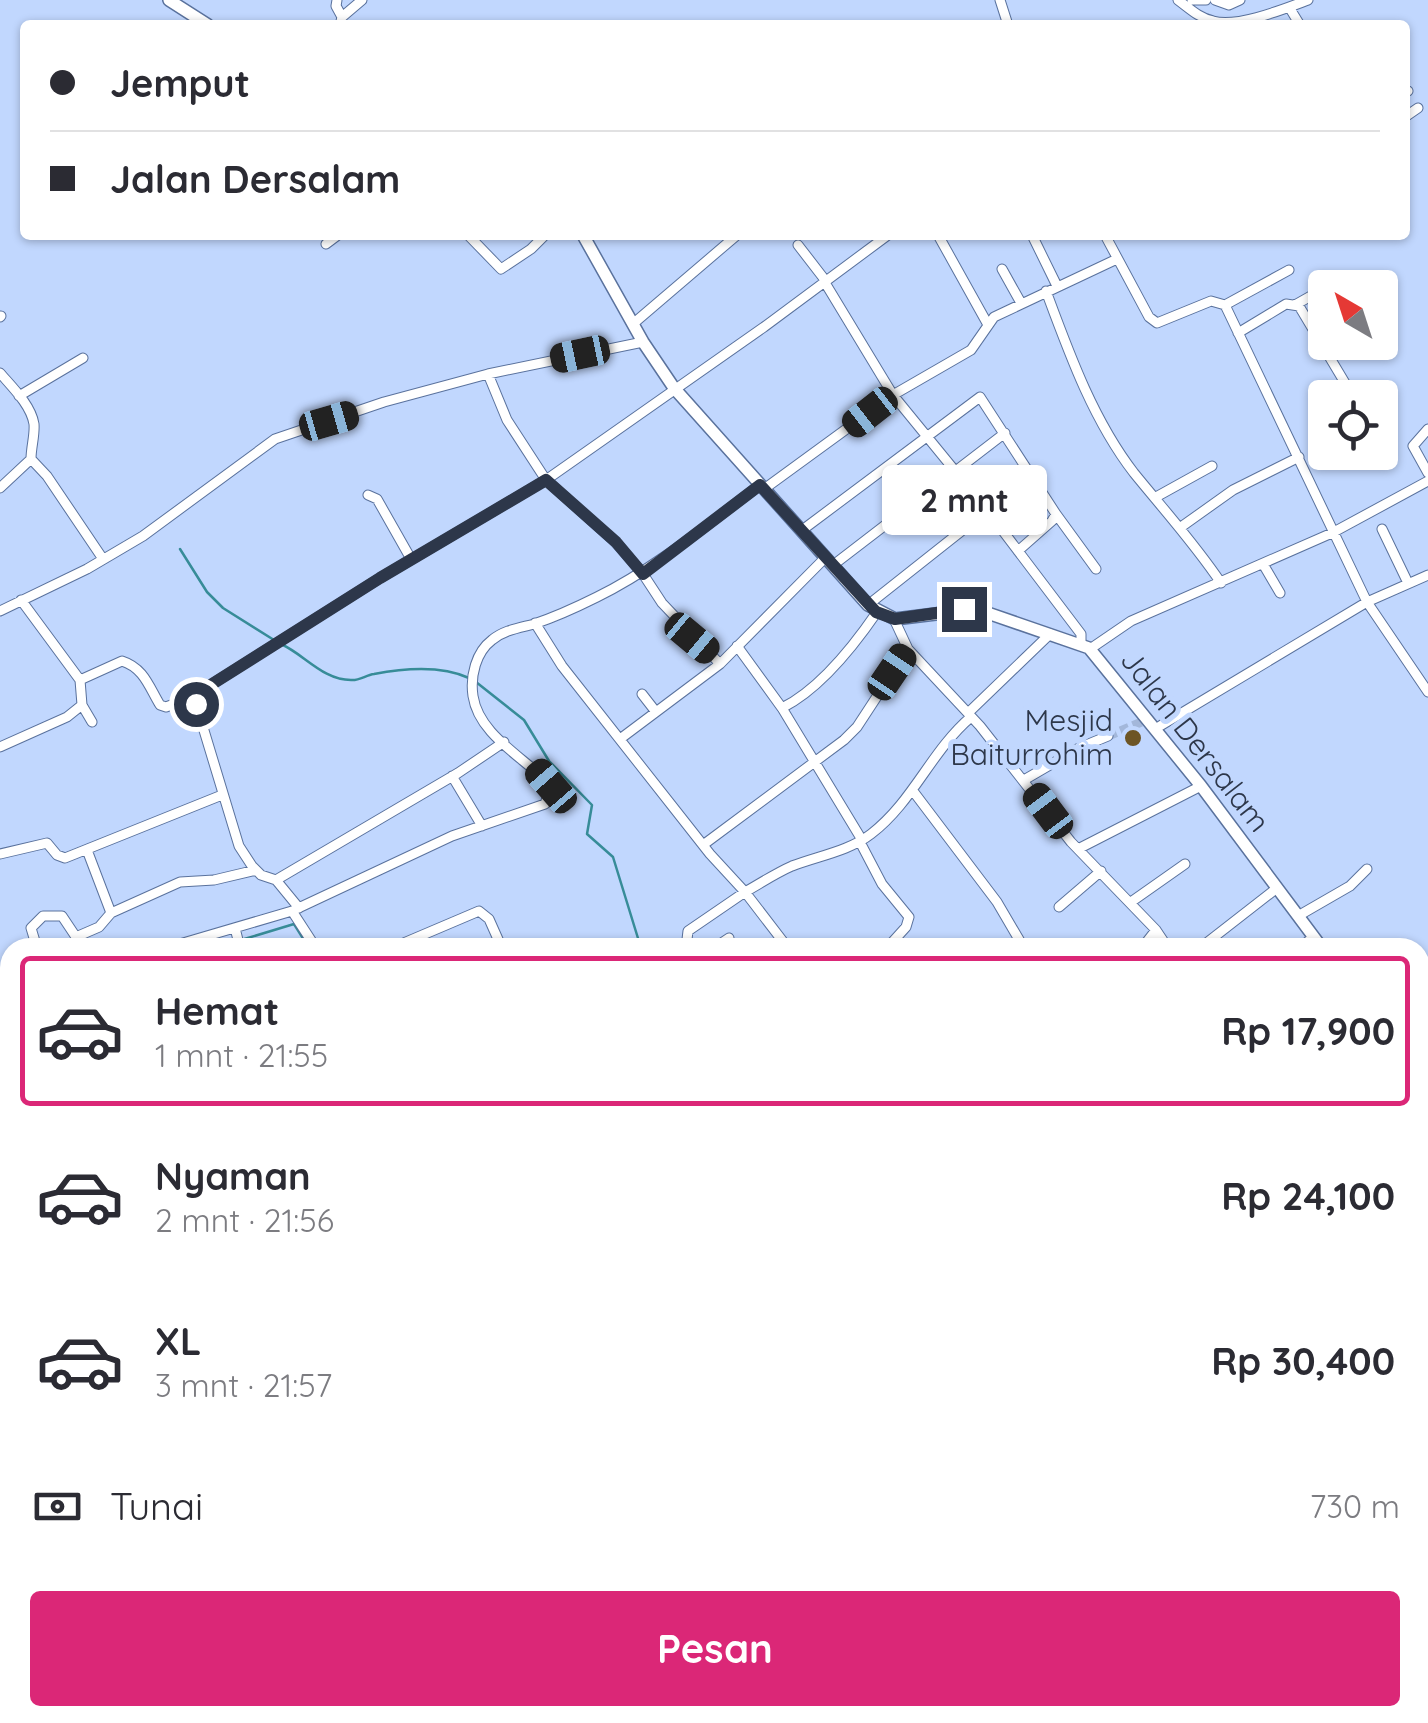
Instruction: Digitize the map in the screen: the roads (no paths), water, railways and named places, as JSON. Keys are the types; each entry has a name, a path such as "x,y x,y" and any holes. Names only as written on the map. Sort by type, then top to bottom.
{"main road":[{"path":"169,0 200,20"},
{"name":"Jalan Dersalam","path":"587,240 643,342 674,388 872,608 894,619 976,609 1086,647 1201,786 1315,938"}],"street":[{"path":"342,20 362,0"},
{"path":"1178,0 1208,20"},
{"path":"1192,0 1206,0"},
{"path":"1216,0 1229,5 1240,0"},
{"path":"1242,20 1308,0"},
{"path":"1289,7 1297,20"},
{"path":"1410,113 1418,108"},
{"path":"326,244 331,240"},
{"path":"473,240 500,269 539,240"},
{"path":"634,323 731,240"},
{"path":"80,680 122,661 134,665 145,677 160,705 166,707 190,698 546,480 881,240"},
{"path":"941,240 987,323"},
{"path":"1034,240 1072,362 1099,415 1133,471 1181,527 1221,583"},
{"path":"1106,240 1149,318 1157,323 1211,302 1225,306 1289,270"},
{"path":"798,245 825,281 893,395 1018,551 1081,634 1086,647 1131,621 1332,533 1428,477 1413,446 1416,438 1428,429"},
{"path":"207,938 295,909 452,836 545,804 551,786 479,714 474,673 478,658 494,637 535,623 643,574 893,395 971,350 987,323 1116,259"},
{"path":"1002,269 1021,303"},
{"path":"1238,333 1286,304 1296,305 1308,298"},
{"path":"1296,305 1308,316 1344,380"},
{"path":"1225,306 1367,602 1428,692"},
{"path":"0,611 143,536 275,439 384,402 488,374 643,342"},
{"path":"19,396 83,358"},
{"path":"0,373 32,417 31,459 47,476 103,559"},
{"path":"488,374 507,420 546,480 616,542 662,604 720,664"},
{"path":"801,531 980,396 1096,568"},
{"path":"620,739 720,664 828,562 956,474 1005,433"},
{"path":"1181,527 1233,490 1299,457"},
{"path":"0,488 31,459"},
{"path":"1156,497 1212,466"},
{"path":"782,708 817,682 862,634 872,608 1031,476"},
{"path":"368,495 377,499 411,560"},
{"path":"1018,551 1056,514"},
{"path":"1382,529 1408,584"},
{"path":"1262,564 1280,592"},
{"path":"1149,723 1367,602 1428,575"},
{"path":"22,600 80,680 82,705 92,722"},
{"path":"894,619 908,649 970,714 1078,849 1161,938"},
{"path":"535,623 562,666 780,938"},
{"path":"687,938 688,931 786,868 862,841 914,790 943,744 970,714 1050,634"},
{"path":"737,646 782,708 862,841 882,884 910,920 895,938"},
{"path":"703,845 814,764 857,727 908,649"},
{"path":"642,694 656,712"},
{"path":"190,698 196,704 214,755 239,846 256,870 276,880 311,938"},
{"path":"0,748 67,717 82,705"},
{"path":"1024,780 1108,736"},
{"path":"276,880 504,742"},
{"path":"452,776 482,826"},
{"path":"1078,849 1201,786"},
{"path":"914,790 989,890 1018,938"},
{"path":"0,854 47,843 56,855 65,858 222,795"},
{"path":"87,850 110,913"},
{"path":"1130,902 1184,864"},
{"path":"1298,916 1350,886 1368,869"},
{"path":"34,938 31,928 43,916 62,916 76,938 100,927 110,913 180,882 214,880 256,870"},
{"path":"1059,907 1101,871"},
{"path":"1213,938 1277,888"},
{"path":"415,938 479,910 489,919 496,938"},
{"path":"1150,938 1156,930"},
{"path":"236,931 238,938"}],"waterway":[{"path":"180,549 207,592 223,608 274,640"},
{"path":"281,644 323,672 341,679 423,669 469,678"},
{"path":"476,682 524,720 549,761 592,805 587,834 613,857 638,938"},
{"path":"248,938 294,924 303,938"}],"tunnel":[{"path":"1108,736 1144,721"}],"place":[{"name":"Mesjid Baiturrohim","path":"1133,738"}]}
